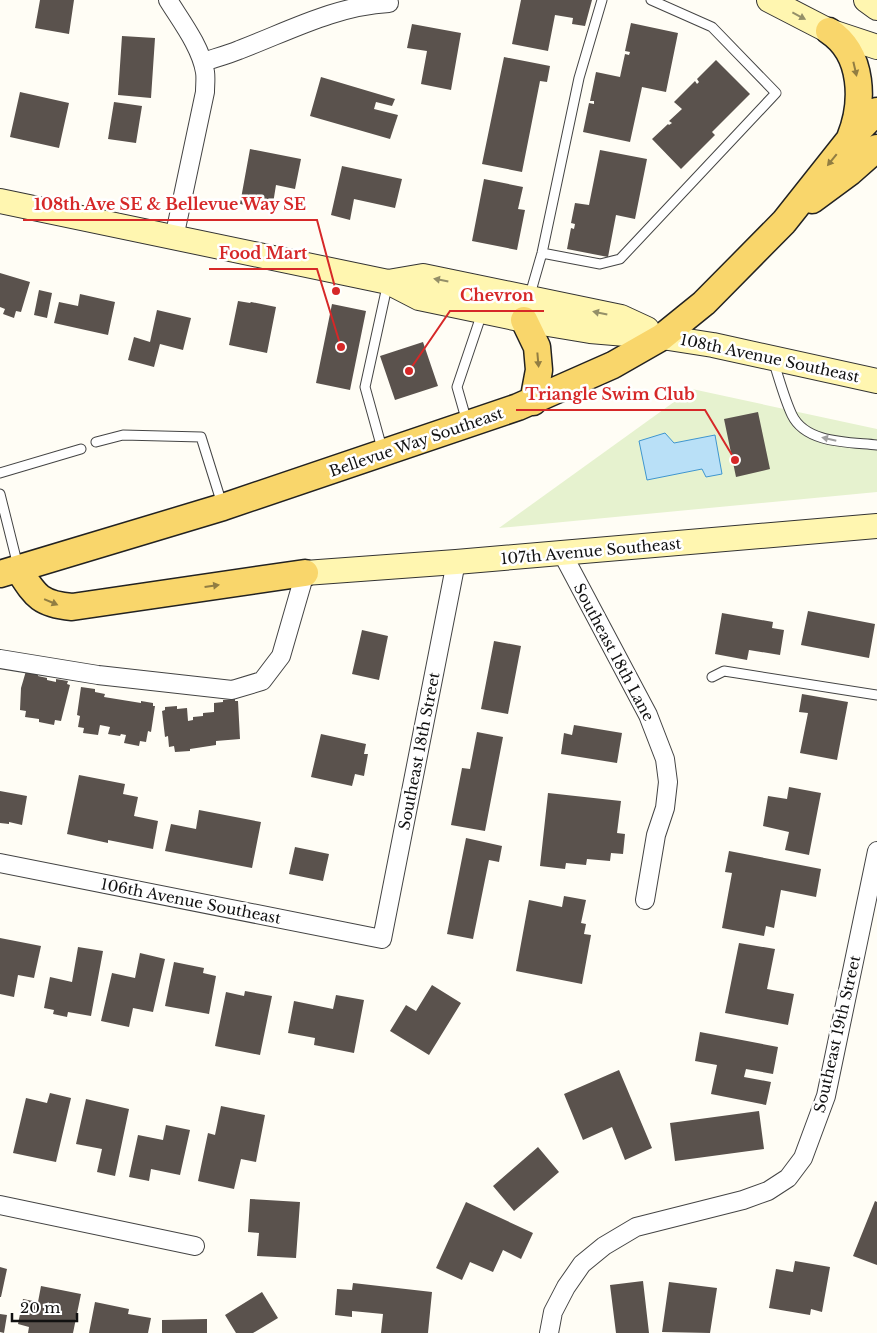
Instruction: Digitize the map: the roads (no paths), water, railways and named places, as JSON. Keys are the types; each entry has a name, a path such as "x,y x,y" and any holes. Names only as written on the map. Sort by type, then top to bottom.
{"main road":[{"path":"829,31 845,44 855,65 858,80 857,113 849,140"},
{"name":"Bellevue Way Southeast","path":"9,571 223,507 533,402 613,365 662,336 704,303 784,222 849,140 877,111"},
{"name":"Bellevue Way Southeast","path":"784,222 850,172 877,148"},
{"path":"527,309 537,347 539,370 533,402"},
{"path":"9,571 35,594 54,605 72,607 305,572"}],"street":[{"path":"168,0 188,31 206,73 205,92 174,238"},
{"path":"769,0 829,31 877,48"},
{"path":"866,0 877,8"},
{"path":"202,62 338,11 370,4 389,3"},
{"name":"108th Avenue Southeast","path":"0,202 388,282 423,276 485,300 527,309 590,331 662,336 713,345 877,381"},
{"name":"107th Avenue Southeast","path":"305,572 456,562 877,526"},
{"name":"Southeast 18th Lane","path":"562,553 648,715 664,759 668,782 665,808 656,835 645,900"},
{"name":"Southeast 18th Street","path":"382,939 456,562"},
{"path":"0,659 98,676 232,690 262,681 281,656 305,572"},
{"name":"Southeast 19th Street","path":"549,1333 553,1312 566,1287 582,1264 604,1246 636,1227 743,1200 768,1191 788,1178 803,1158 826,1096 877,851"},
{"name":"106th Avenue Southeast","path":"0,863 382,939"},
{"path":"0,1206 195,1246"}],"lane":[{"path":"527,309 542,253 579,78 602,0"},
{"path":"542,253 600,264 620,260 776,93 712,27 652,0"},
{"path":"383,452 365,387 388,282"},
{"path":"468,424 456,387 485,300"},
{"path":"772,358 793,417 806,431 830,440 877,445"},
{"path":"96,442 123,435 201,437 223,507"},
{"path":"0,473 81,449"},
{"path":"0,494 9,571"},
{"path":"712,677 724,671 877,695"}],"water":[{"path":"665,433 674,443 715,435 722,474 706,477 702,469 647,480 639,441"}],"place":[{"name":"108th Ave SE & Bellevue Way SE","path":"336,291"},
{"name":"Food Mart","path":"341,347"},
{"name":"Chevron","path":"409,371"},
{"name":"Triangle Swim Club","path":"735,460"}]}
